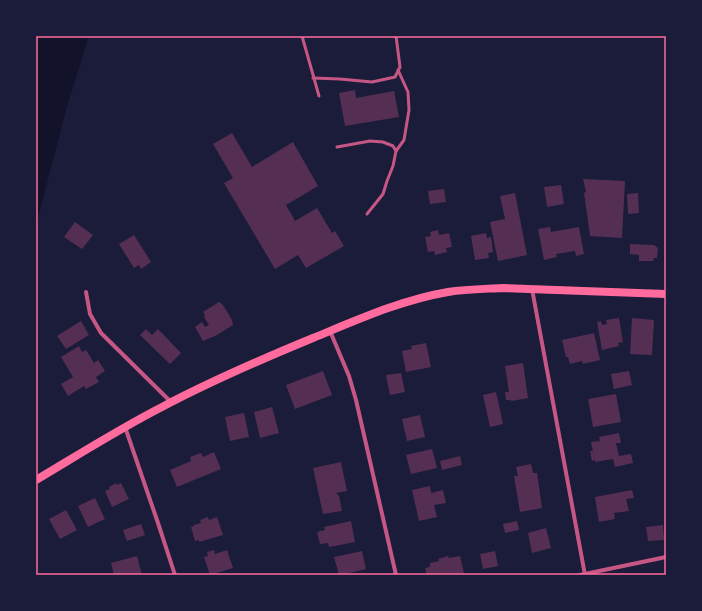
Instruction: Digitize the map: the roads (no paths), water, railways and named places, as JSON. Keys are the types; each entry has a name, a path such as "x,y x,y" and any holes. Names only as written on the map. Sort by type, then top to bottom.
{"main road":[{"path":"36,480 125,427 171,402 244,367 388,308 420,298 448,292 484,288 666,294"}],"street":[{"path":"532,290 583,575 666,557"},
{"path":"86,292 90,314 101,333 171,402"},
{"path":"330,331 349,376 354,394 396,575"},
{"path":"125,427 175,575"}],"lane":[{"path":"302,36 319,96"},
{"path":"314,78 340,78 372,82 395,77 400,67 396,36"},
{"path":"368,214 383,194 393,166 396,151 404,140 409,110 408,92 398,70"},
{"path":"337,147 370,140 383,142 393,146 396,151"}]}
